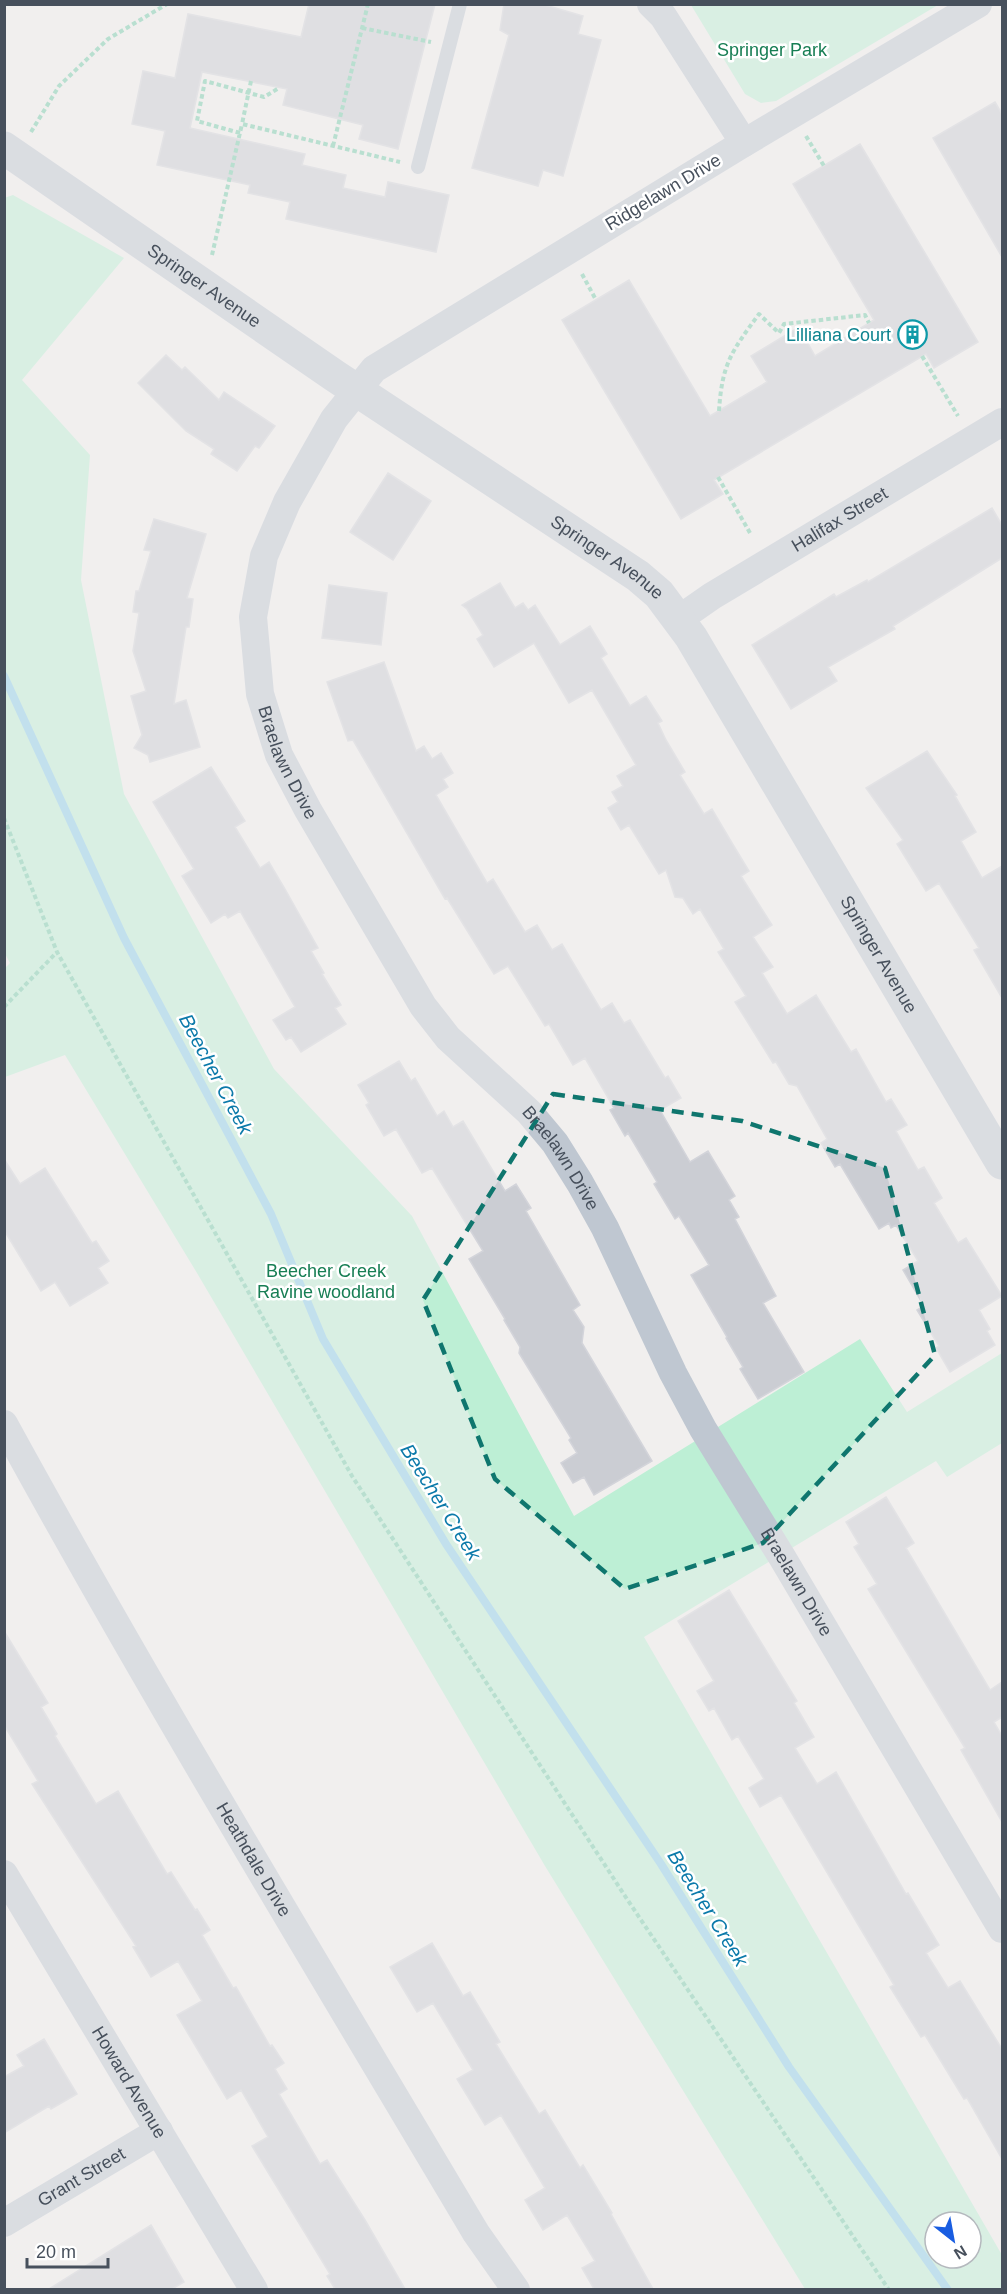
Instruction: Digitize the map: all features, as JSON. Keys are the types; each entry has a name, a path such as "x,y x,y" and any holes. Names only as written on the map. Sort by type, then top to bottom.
{"street":[{"path":"651,4 663,16 744,143"},
{"name":"Ridgelawn Drive","path":"356,391 374,369 384,362 978,4"},
{"name":"Springer Avenue","path":"10,152 356,391 638,576 659,594 679,619 1002,1164"},
{"name":"Braelawn Drive","path":"356,391 334,419 287,502 264,556 253,617 260,694 279,755 308,810 423,1006 448,1038 529,1112 555,1143 580,1183 605,1228 673,1373 703,1429 782,1557 1002,1929"},
{"name":"Halifax Street","path":"679,619 712,596 1002,422"},
{"name":"Heathdale Drive","path":"4,1424 190,1753 476,2233 516,2289"},
{"name":"Howard Avenue","path":"4,1874 254,2289"},
{"name":"Grant Street","path":"4,2223 159,2131"}],"lane":[{"path":"418,167 460,4"}],"path":[{"path":"10,152 59,86 108,39 167,4"},
{"path":"333,146 368,4"},
{"path":"363,28 449,46"},
{"path":"240,133 197,121 205,81 264,97 279,88"},
{"path":"212,257 250,81"},
{"path":"242,124 418,167"},
{"path":"806,136 824,166"},
{"path":"580,271 596,300"},
{"path":"718,411 723,371 735,346 759,314 779,333 784,324 865,315 869,323"},
{"path":"922,356 959,417"},
{"path":"718,477 750,533"},
{"path":"4,818 57,952 352,1476 625,1896 889,2289"},
{"path":"4,1007 57,952"}],"highlighted area":[{"path":"553,1094 742,1121 885,1168 935,1355 763,1543 625,1589 495,1479 423,1300"}],"green space":[{"name":"Springer Park","path":"691,5 938,5 776,101 761,103 745,94"},
{"name":"Beecher Creek Ravine woodland","path":"13,195 124,258 22,380 90,455 81,580 124,794 274,1069 412,1216 574,1516 860,1339 907,1412 1002,1353 1002,1443 947,1477 936,1461 644,1637 976,2210 923,2210 923,2270 983,2270 983,2222 1002,2255 1002,2289 805,2289 545,1866 197,1273 65,1055 5,1077 4,969 10,963 4,952 4,198"}],"building":[{"path":"309,4 435,4 398,149 359,139 363,125 283,105 287,89 202,72 190,128 305,154 302,165 346,175 343,188 385,197 388,182 449,195 436,252 286,219 290,202 248,193 250,185 157,165 165,131 132,124 143,71 175,78 188,14 301,37"},
{"path":"504,4 542,4 583,16 578,34 601,40 563,176 543,170 538,186 472,168 509,35 500,30"},
{"path":"995,102 1002,114 1002,257 933,138"},
{"name":"Lilliana Court","path":"860,144 978,342 934,368 926,354 714,480 723,494 681,519 562,320 629,280 710,416 767,382 751,356 799,327 815,356 874,320 793,184"},
{"path":"166,355 182,370 185,367 219,400 224,392 275,426 259,448 255,446 237,471 211,454 214,449 186,431 138,383"},
{"path":"388,473 431,501 393,560 350,532"},
{"path":"992,508 1002,525 1002,558 893,626 895,629 828,667 837,681 791,709 752,645 834,594 836,597 867,580 868,582"},
{"path":"154,519 206,534 187,598 193,599 189,627 186,627 174,704 186,700 200,747 150,762 148,755 134,748 142,735 131,696 146,691 133,651 139,613 133,612 136,591 139,591 151,551 144,550"},
{"path":"500,583 515,608 523,603 528,610 535,605 560,645 590,626 607,654 601,658 630,706 646,696 662,721 658,723 685,772 680,775 704,814 712,809 749,871 741,876 772,925 753,937 773,967 762,973 787,1014 816,995 851,1052 856,1049 886,1102 891,1099 907,1125 896,1131 918,1170 924,1167 942,1198 934,1203 958,1243 966,1238 1002,1296 979,1310 990,1329 987,1331 995,1345 950,1372 936,1348 939,1346 917,1310 924,1306 903,1270 918,1261 896,1225 891,1228 889,1223 879,1229 840,1164 835,1167 821,1143 827,1139 797,1086 789,1084 776,1062 773,1063 735,1002 746,996 718,952 724,949 700,909 693,914 683,898 675,897 666,870 659,874 629,825 621,830 608,808 618,802 612,792 623,786 617,776 636,765 592,690 569,703 534,643 494,667 477,639 483,635 467,609 462,605"},
{"path":"329,585 387,593 381,645 322,638"},
{"path":"384,662 416,751 424,746 432,759 441,753 453,773 443,779 448,787 436,795 487,883 493,879 525,932 537,925 552,950 562,944 601,1010 612,1003 624,1023 630,1020 665,1078 668,1076 681,1098 660,1110 690,1162 708,1151 735,1196 729,1200 739,1217 735,1219 776,1296 763,1303 804,1372 758,1399 740,1369 743,1367 727,1337 691,1275 709,1265 679,1216 675,1219 654,1184 657,1182 628,1133 625,1136 610,1110 614,1108 585,1058 573,1065 549,1024 545,1026 508,966 494,974 447,898 445,899 353,740 348,741 327,682"},
{"path":"927,751 957,795 955,796 976,832 961,841 982,878 1002,866 1002,998 974,950 979,948 939,883 926,891 897,844 903,840 866,788"},
{"path":"211,767 245,821 235,827 260,868 269,862 318,948 311,951 341,1005 335,1008 346,1024 301,1052 291,1037 286,1040 273,1020 295,1007 240,911 228,918 225,914 211,923 182,876 194,869 153,802"},
{"path":"399,1061 411,1081 415,1078 437,1116 444,1111 453,1127 463,1121 505,1191 516,1184 531,1208 526,1211 580,1305 573,1310 584,1327 582,1343 652,1461 594,1495 584,1477 573,1483 561,1463 577,1453 569,1440 571,1438 519,1353 520,1347 505,1319 469,1259 483,1251 432,1168 422,1173 396,1129 384,1136 366,1105 369,1103 358,1085"},
{"path":"4,1159 20,1184 45,1168 92,1243 96,1241 109,1261 98,1268 108,1283 70,1306 55,1282 41,1291 4,1230"},
{"path":"886,1497 914,1543 906,1548 990,1690 1002,1682 1002,1717 994,1722 1002,1736 1002,1822 961,1750 965,1748 868,1589 877,1584 854,1547 859,1544 846,1522"},
{"path":"729,1590 797,1701 794,1703 814,1737 795,1748 817,1784 836,1772 906,1894 908,1893 939,1945 926,1953 948,1988 960,1981 1002,2049 1002,2159 967,2098 964,2099 925,2035 921,2037 890,1987 894,1985 781,1795 760,1807 749,1788 764,1779 738,1736 732,1740 714,1708 709,1711 697,1691 714,1681 678,1621"},
{"path":"4,1631 48,1703 41,1707 57,1734 55,1736 96,1804 118,1791 167,1874 171,1872 210,1930 202,1935 233,1988 236,1987 270,2046 272,2045 284,2063 275,2069 287,2089 279,2094 320,2164 327,2160 405,2289 335,2289 327,2276 330,2274 252,2146 268,2137 241,2090 227,2099 177,2015 202,2001 178,1961 151,1977 133,1947 136,1946 32,1784 38,1781 4,1725"},
{"path":"432,1943 463,1996 470,1992 500,2042 496,2044 539,2114 545,2110 580,2168 583,2165 653,2289 594,2289 582,2268 595,2261 567,2215 543,2230 525,2200 545,2188 501,2115 485,2125 457,2079 473,2070 433,2003 417,2012 390,1967"},
{"path":"44,2039 77,2094 51,2109 49,2106 4,2133 4,2077 24,2066 17,2055"},
{"path":"151,2225 184,2282 172,2289 49,2289"}],"waterway":[{"name":"Beecher Creek","path":"4,676 124,938 271,1214 323,1339 446,1544 661,1864 789,2067 948,2290"}],"place":[{"name":"Lilliana Court","path":"912,335"}]}
